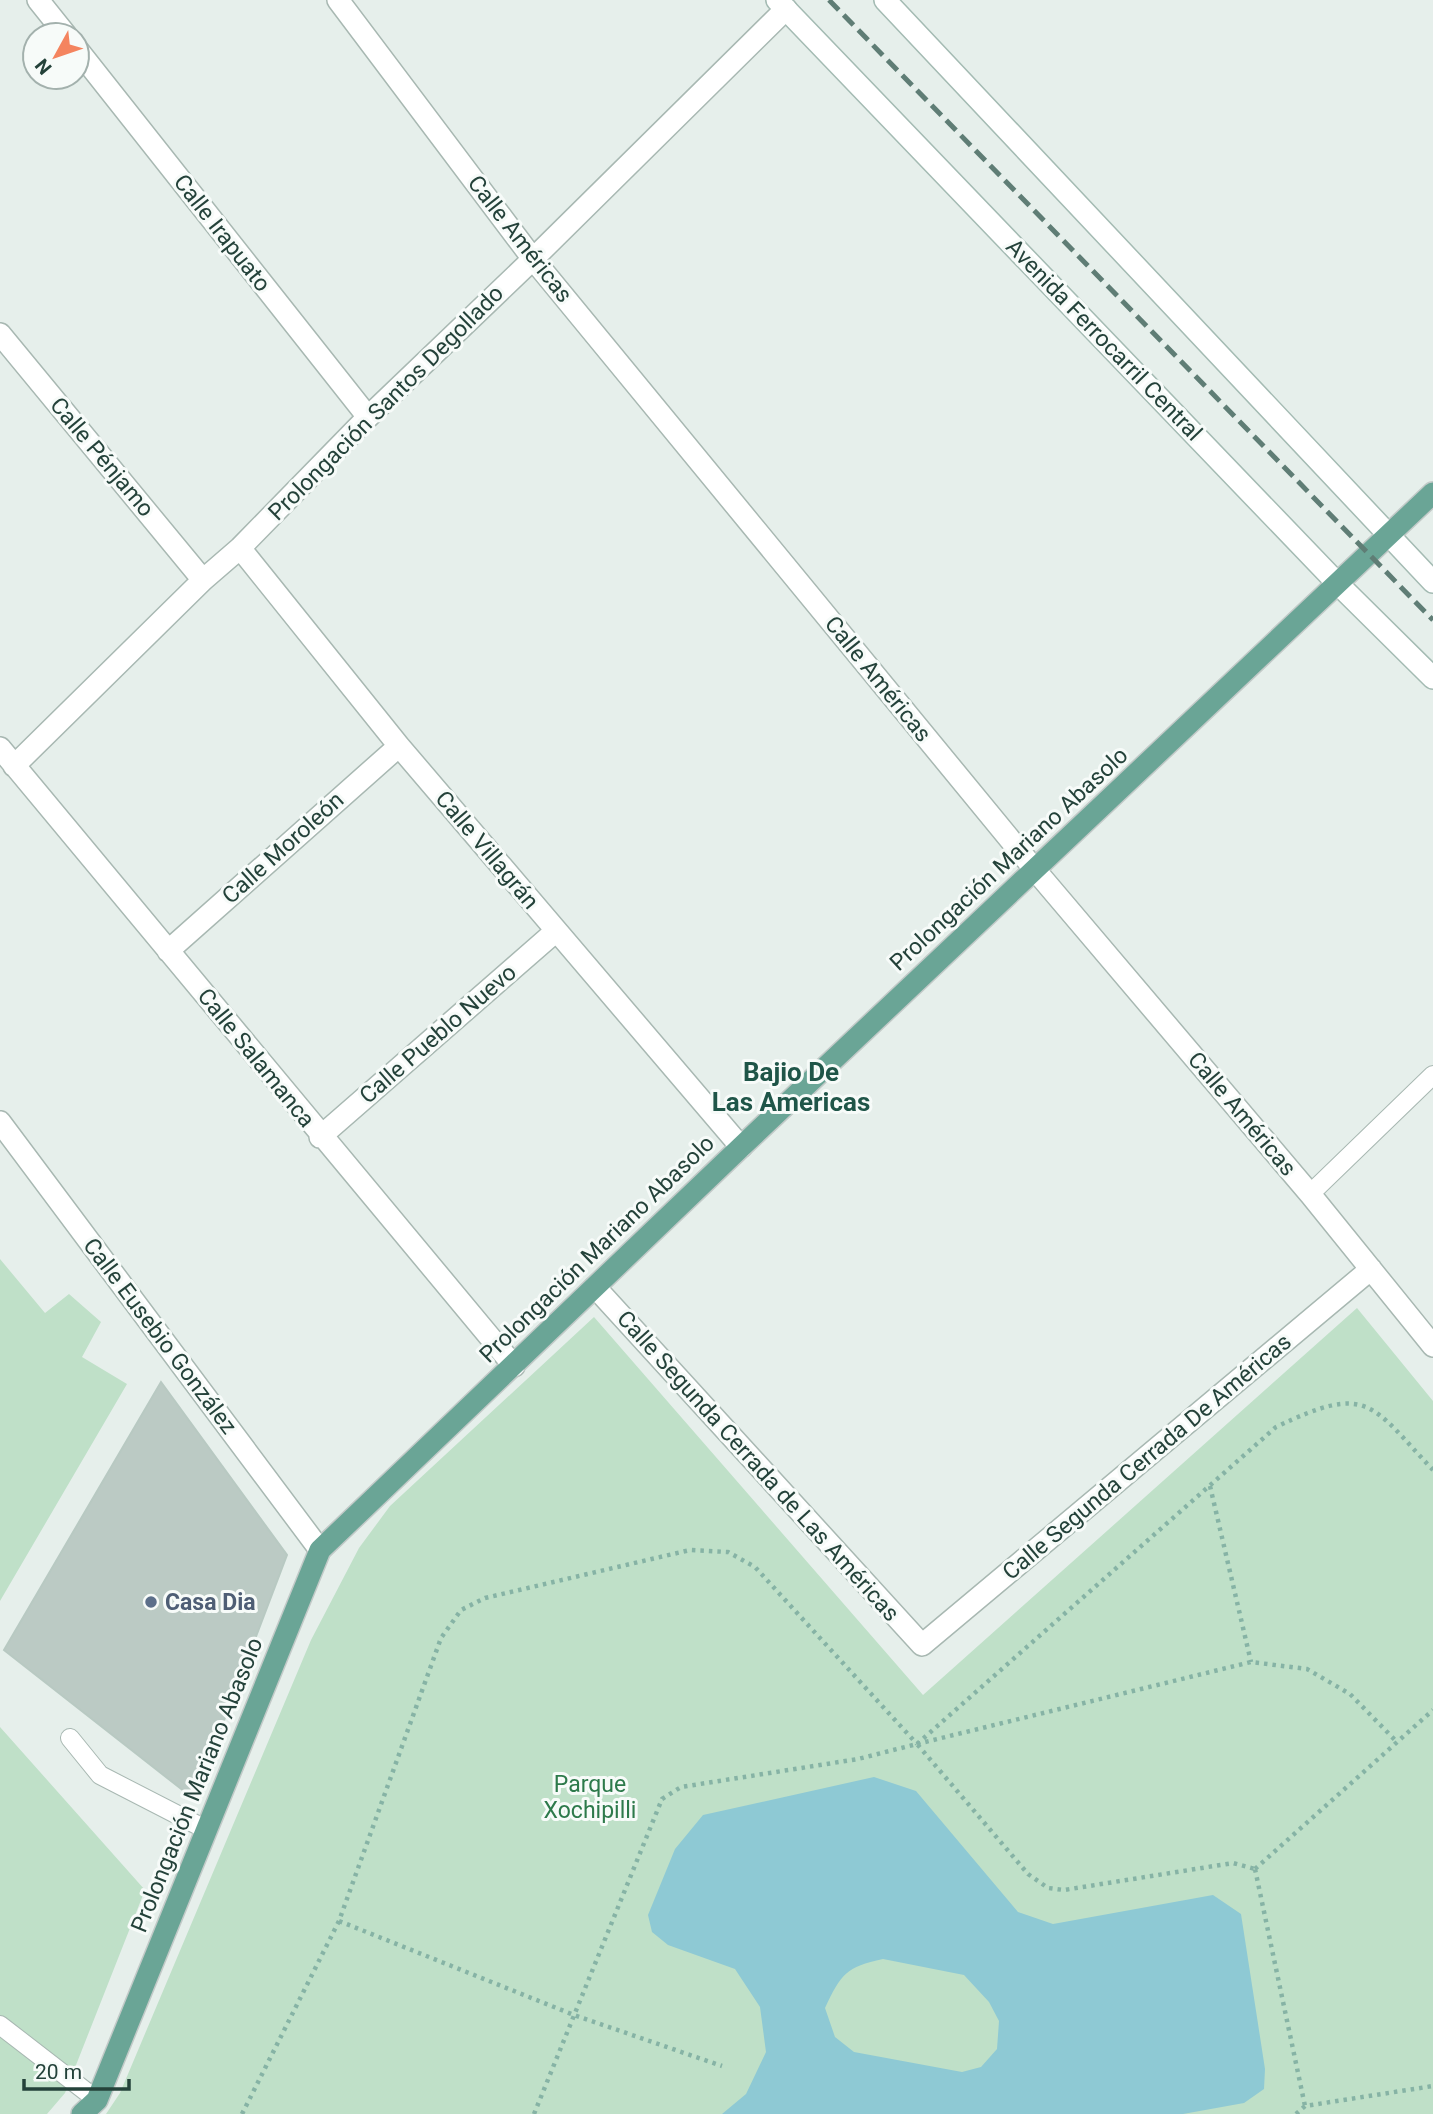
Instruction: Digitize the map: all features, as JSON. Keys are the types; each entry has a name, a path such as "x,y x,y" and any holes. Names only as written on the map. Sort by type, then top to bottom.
{"main road":[{"name":"Prolongación Mariano Abasolo","path":"90,2107 207,1830 320,1550 741,1147 1433,493"}],"street":[{"path":"38,0 55,21"},
{"name":"Calle Américas","path":"338,0 533,259 1036,871 1310,1194 1433,1346"},
{"path":"885,0 1433,582"},
{"name":"Prolongación Santos Degollado","path":"14,766 203,580 240,548 368,417 533,259 781,4"},
{"name":"Avenida Ferrocarril Central","path":"781,4 1338,584 1433,678"},
{"name":"Calle Irapuato","path":"91,67 368,417"},
{"name":"Calle Pénjamo","path":"0,334 203,580"},
{"name":"Calle Villagrán","path":"240,548 398,746 741,1147"},
{"name":"Calle Moroleón","path":"168,951 398,746"},
{"name":"Calle Salamanca","path":"0,748 320,1137 514,1366"},
{"name":"Calle Pueblo Nuevo","path":"320,1137 556,931"},
{"name":"Calle Eusebio González","path":"0,1122 320,1550"},
{"name":"Calle Segunda Cerrada De Américas","path":"922,1645 1371,1269"},
{"name":"Calle Segunda Cerrada de Las Américas","path":"595,1287 922,1645"}],"lane":[{"path":"1310,1194 1433,1075"},
{"path":"70,1738 100,1775 207,1830"},
{"path":"0,2025 90,2107"}],"path":[{"path":"917,1744 1276,1427 1335,1404 1358,1404 1376,1409 1433,1470"},
{"path":"1210,1486 1251,1662"},
{"path":"242,2114 339,1920 441,1638 461,1610 485,1598 690,1549 728,1552 755,1567 917,1744 1028,1874 1048,1888 1064,1890 1233,1863 1255,1869"},
{"path":"534,2114 662,1799 681,1787 858,1759 1251,1662 1307,1670 1318,1675 1350,1694 1397,1742"},
{"path":"1255,1869 1433,1710"},
{"path":"1255,1869 1305,2106"},
{"path":"339,1920 574,2015 722,2066"},
{"path":"1296,2114 1305,2106 1433,2086"}],"green space":[{"path":"0,1259 45,1313 69,1294 101,1322 82,1357 127,1384 0,1601"},
{"name":"Parque Xochipilli","path":"1357,1308 1433,1401 1433,2114 106,2114 120,2093 311,1640 359,1548 390,1506 594,1317 923,1695"},
{"path":"0,1727 145,1890 65,2093 47,2114 0,2114"}],"water":[{"path":"874,1777 916,1791 1018,1912 1053,1924 1213,1895 1241,1914 1265,2069 1264,2089 1244,2103 1183,2114 722,2114 746,2094 766,2052 760,2007 735,1969 668,1945 652,1932 648,1915 675,1849 703,1815","holes":["883,1959 964,1975 989,2002 999,2021 997,2049 981,2067 962,2072 854,2052 835,2037 825,2008 846,1974 861,1965"]}],"building":[{"name":"Casa Dia","path":"161,1382 287,1555 194,1799 4,1650"}],"railway":[{"path":"829,0 1433,620"}],"place":[{"name":"Casa Dia","path":"151,1602"}],"district":[{"name":"Bajio De Las Americas","path":"791,1087"}]}
